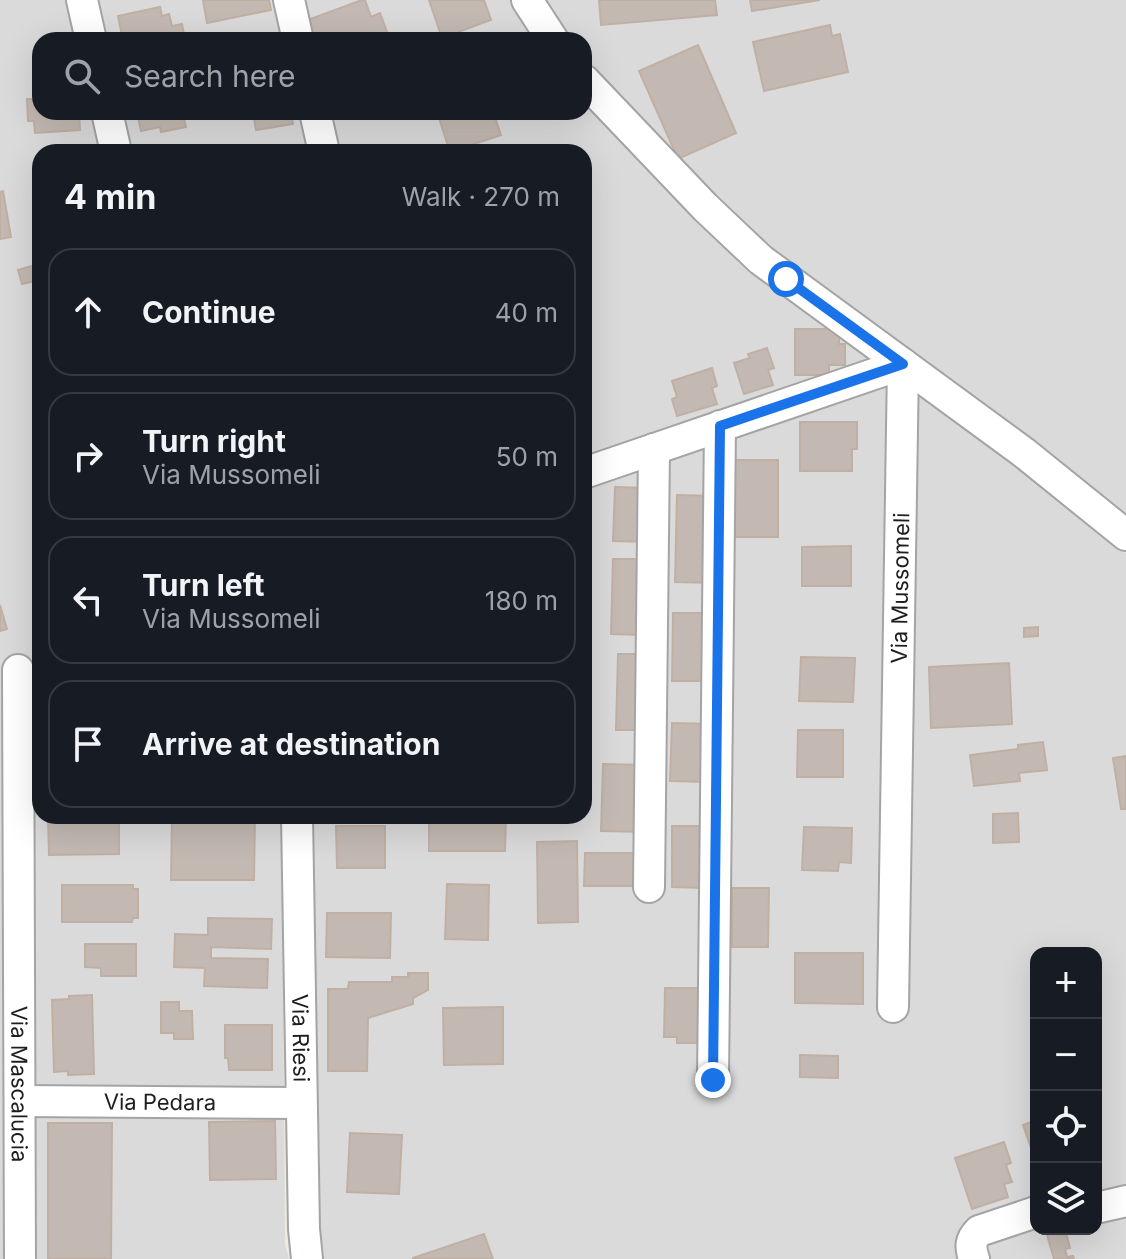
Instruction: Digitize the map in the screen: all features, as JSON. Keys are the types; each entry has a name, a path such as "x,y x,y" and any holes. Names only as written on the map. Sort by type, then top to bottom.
{"street":[{"path":"82,0 89,32"},
{"path":"289,0 296,32"},
{"path":"527,0 548,32"},
{"path":"592,88 746,246 801,291 1023,452 1126,535"},
{"path":"109,120 114,144"},
{"path":"317,120 322,144"},
{"path":"592,470 903,364"},
{"name":"Via Mussomeli","path":"893,1007 903,364"},
{"path":"713,1080 720,426"},
{"path":"649,887 654,449"},
{"name":"Via Mascalucia","path":"19,670 20,1259"},
{"name":"Via Riesi","path":"297,824 304,1242 307,1259"},
{"name":"Via Pedara","path":"20,1101 301,1103"},
{"path":"1102,1207 1126,1201"},
{"path":"974,1259 970,1245 979,1231 1030,1214"}],"shaded area":[{"path":"0,0 1126,0 1126,535 813,317 1040,484 1126,553 1126,1259 321,1259 317,1248 311,824 592,824 592,144 32,144 32,824 282,824 285,1245 289,1259 0,1259"}],"building":[{"path":"203,0 269,0 271,10 207,23"},
{"path":"365,0 371,17 380,13 387,32 305,32 302,22"},
{"path":"429,0 484,0 491,20 458,32 440,32"},
{"path":"599,0 715,0 717,15 601,25"},
{"path":"750,0 820,0 752,11"},
{"path":"160,7 162,16 169,14 172,26 182,24 184,32 121,32 118,16"},
{"path":"830,25 832,36 840,34 848,72 764,91 753,42"},
{"path":"698,45 736,133 678,159 639,71"},
{"path":"27,99 32,99 32,120 79,120 80,130 35,133 34,121 28,121"},
{"path":"139,120 184,120 186,127 161,132 160,127 141,131"},
{"path":"254,120 292,120 293,124 256,130"},
{"path":"440,120 496,120 501,135 474,144 447,144"},
{"path":"3,191 11,237 0,239 0,192"},
{"path":"32,266 32,282 22,284 18,270"},
{"path":"795,329 839,329 839,344 845,344 845,365 829,365 829,375 795,375"},
{"path":"767,348 774,368 768,370 773,385 744,394 734,363 750,358 748,354"},
{"path":"712,368 717,386 712,388 717,404 677,416 672,399 677,397 672,381"},
{"path":"800,422 857,422 857,449 852,449 852,471 800,471"},
{"path":"734,460 778,460 778,537 733,537"},
{"path":"615,487 648,488 646,542 613,541"},
{"path":"677,495 715,496 713,583 675,582"},
{"path":"851,546 851,586 802,586 802,547"},
{"path":"613,559 643,559 641,635 611,634"},
{"path":"0,605 7,629 0,631"},
{"path":"673,613 708,613 708,681 672,681"},
{"path":"1038,627 1038,636 1024,637 1024,628"},
{"path":"618,654 647,654 646,730 616,730"},
{"path":"801,657 855,658 853,702 799,701"},
{"path":"1009,663 1012,724 931,728 929,667"},
{"path":"672,723 711,724 709,782 670,781"},
{"path":"798,730 843,730 843,777 797,777"},
{"path":"1043,742 1047,770 1019,773 1020,781 974,786 970,755 1018,749 1018,745"},
{"path":"1126,756 1126,809 1121,809 1113,758"},
{"path":"603,764 647,765 644,832 601,831"},
{"path":"1018,813 1019,842 993,843 993,814"},
{"path":"48,824 119,824 119,854 49,855"},
{"path":"172,824 255,824 254,880 171,880"},
{"path":"429,824 506,824 505,851 429,851"},
{"path":"336,826 385,826 385,868 337,868"},
{"path":"672,826 703,826 703,888 672,887"},
{"path":"804,827 852,828 851,863 839,862 838,871 802,870"},
{"path":"577,841 578,922 538,923 537,842"},
{"path":"585,853 643,853 642,886 584,886"},
{"path":"447,884 489,885 488,940 445,939"},
{"path":"62,885 133,885 133,889 138,889 138,918 133,918 132,922 62,922"},
{"path":"732,888 769,888 768,947 732,947"},
{"path":"327,913 391,913 390,958 326,957"},
{"path":"208,918 272,919 271,949 211,947 211,958 268,959 267,988 204,986 205,968 174,967 175,934 208,935"},
{"path":"85,944 136,944 136,976 101,976 101,968 85,967"},
{"path":"795,953 863,953 863,1004 795,1003"},
{"path":"408,973 428,973 428,990 413,998 413,1004 368,1018 367,1071 328,1071 328,989 348,989 349,982 392,982 392,977 408,977"},
{"path":"665,988 703,988 702,1043 677,1043 677,1037 664,1037"},
{"path":"92,995 94,1074 54,1072 52,1000"},
{"path":"161,1002 179,1002 179,1011 192,1011 193,1039 174,1039 174,1033 161,1033"},
{"path":"503,1007 503,1064 444,1065 443,1008"},
{"path":"225,1025 272,1025 272,1070 229,1070 228,1058 225,1058"},
{"path":"800,1055 838,1056 838,1078 800,1077"},
{"path":"275,1121 276,1179 210,1180 209,1122"},
{"path":"1030,1122 1030,1145 1023,1125"},
{"path":"48,1123 112,1123 111,1259 48,1259"},
{"path":"350,1133 402,1135 399,1194 347,1192"},
{"path":"1004,1142 1011,1163 1006,1165 1012,1182 1004,1184 1008,1197 972,1209 955,1158"},
{"path":"484,1234 493,1259 413,1259 413,1258"},
{"path":"1047,1235 1067,1235 1070,1248 1065,1249 1067,1257 1073,1256 1074,1259 1054,1259"}],"route":[{"path":"713,1080 720,426 903,364 786,279"}]}
